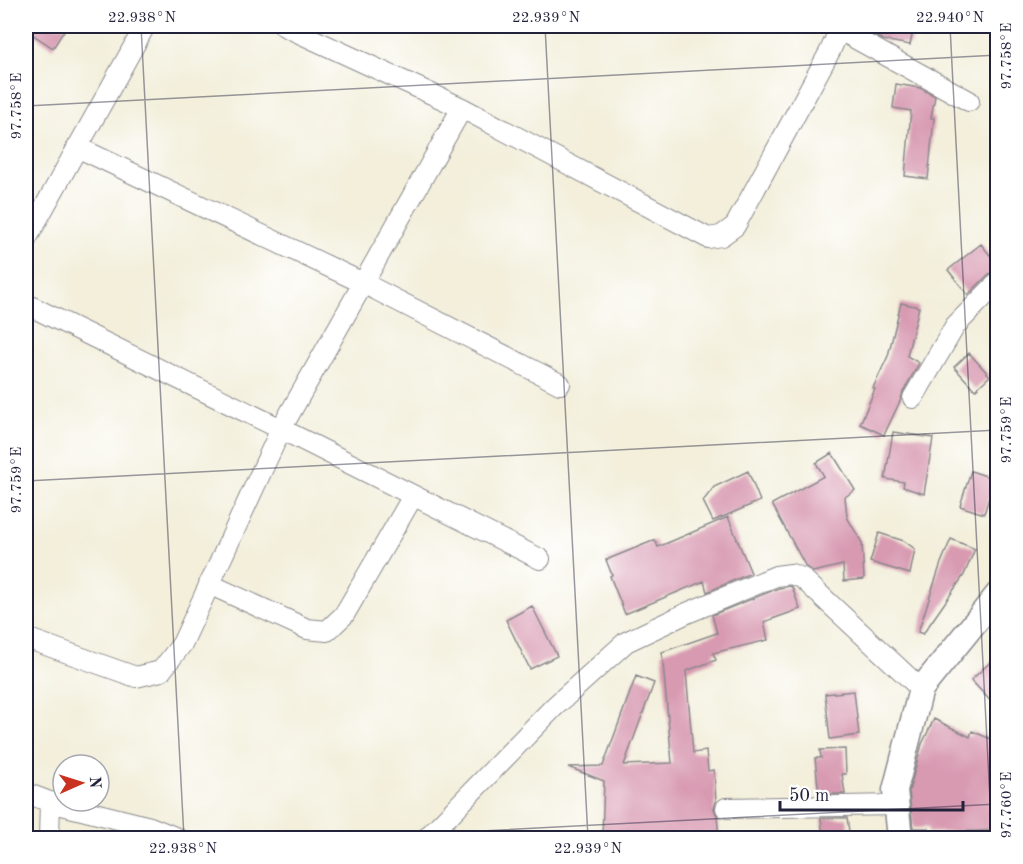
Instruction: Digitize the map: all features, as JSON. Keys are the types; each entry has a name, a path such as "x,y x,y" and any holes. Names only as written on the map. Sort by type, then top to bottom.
{"street":[{"path":"26,240 145,26"},
{"path":"284,26 462,108 708,238 721,236 735,226 841,28 969,101"},
{"path":"26,638 136,676 161,671 182,644 281,429 462,108"},
{"path":"77,147 363,283 560,384"},
{"path":"913,398 955,326 998,282"},
{"path":"26,304 540,560"},
{"path":"209,584 307,629 327,631 344,615 413,496"},
{"path":"427,838 555,707 626,642 687,613 776,576 791,574 811,585 921,689"},
{"path":"900,838 895,790 921,689 998,594"},
{"path":"26,793 50,802 150,827 177,838"},
{"path":"49,838 50,802"},
{"path":"726,808 897,805"}],"building":[{"path":"26,26 67,26 53,48 26,30"},
{"path":"858,26 914,26 910,45 883,40"},
{"path":"896,84 920,88 935,96 931,118 934,118 928,179 905,176 911,111 893,108"},
{"path":"981,244 998,265 998,270 989,274 968,295 948,270"},
{"path":"901,303 919,307 907,356 919,363 884,435 860,424 888,356"},
{"path":"969,353 990,376 975,390 954,367"},
{"path":"893,432 933,438 924,494 903,487 904,482 885,479"},
{"path":"832,453 855,490 845,497 847,517 862,543 864,579 844,581 843,565 813,572 806,567 772,504 824,476 816,463"},
{"path":"748,471 760,501 713,521 703,501 714,487"},
{"path":"971,471 995,479 984,514 960,506"},
{"path":"728,517 751,573 707,592 704,581 625,614 606,560 655,540 658,547"},
{"path":"879,533 904,541 915,549 910,574 870,562"},
{"path":"951,539 975,549 964,575 923,634 918,632"},
{"path":"790,586 800,609 764,622 768,640 713,653 716,660 686,671 693,753 706,751 708,771 714,770 716,801 714,809 719,838 602,838 604,781 568,767 603,766 636,676 654,683 624,765 672,763 662,652 717,633 712,615 779,588"},
{"path":"532,606 557,656 530,669 506,620"},
{"path":"998,655 998,709 971,680"},
{"path":"854,691 859,735 830,739 825,694"},
{"path":"934,719 970,737 972,731 998,742 998,830 928,833 928,828 913,828 909,791 922,744"},
{"path":"845,749 846,774 842,774 845,794 819,794 815,758 821,758 820,750"},
{"path":"821,818 847,818 850,838 823,838"}]}
